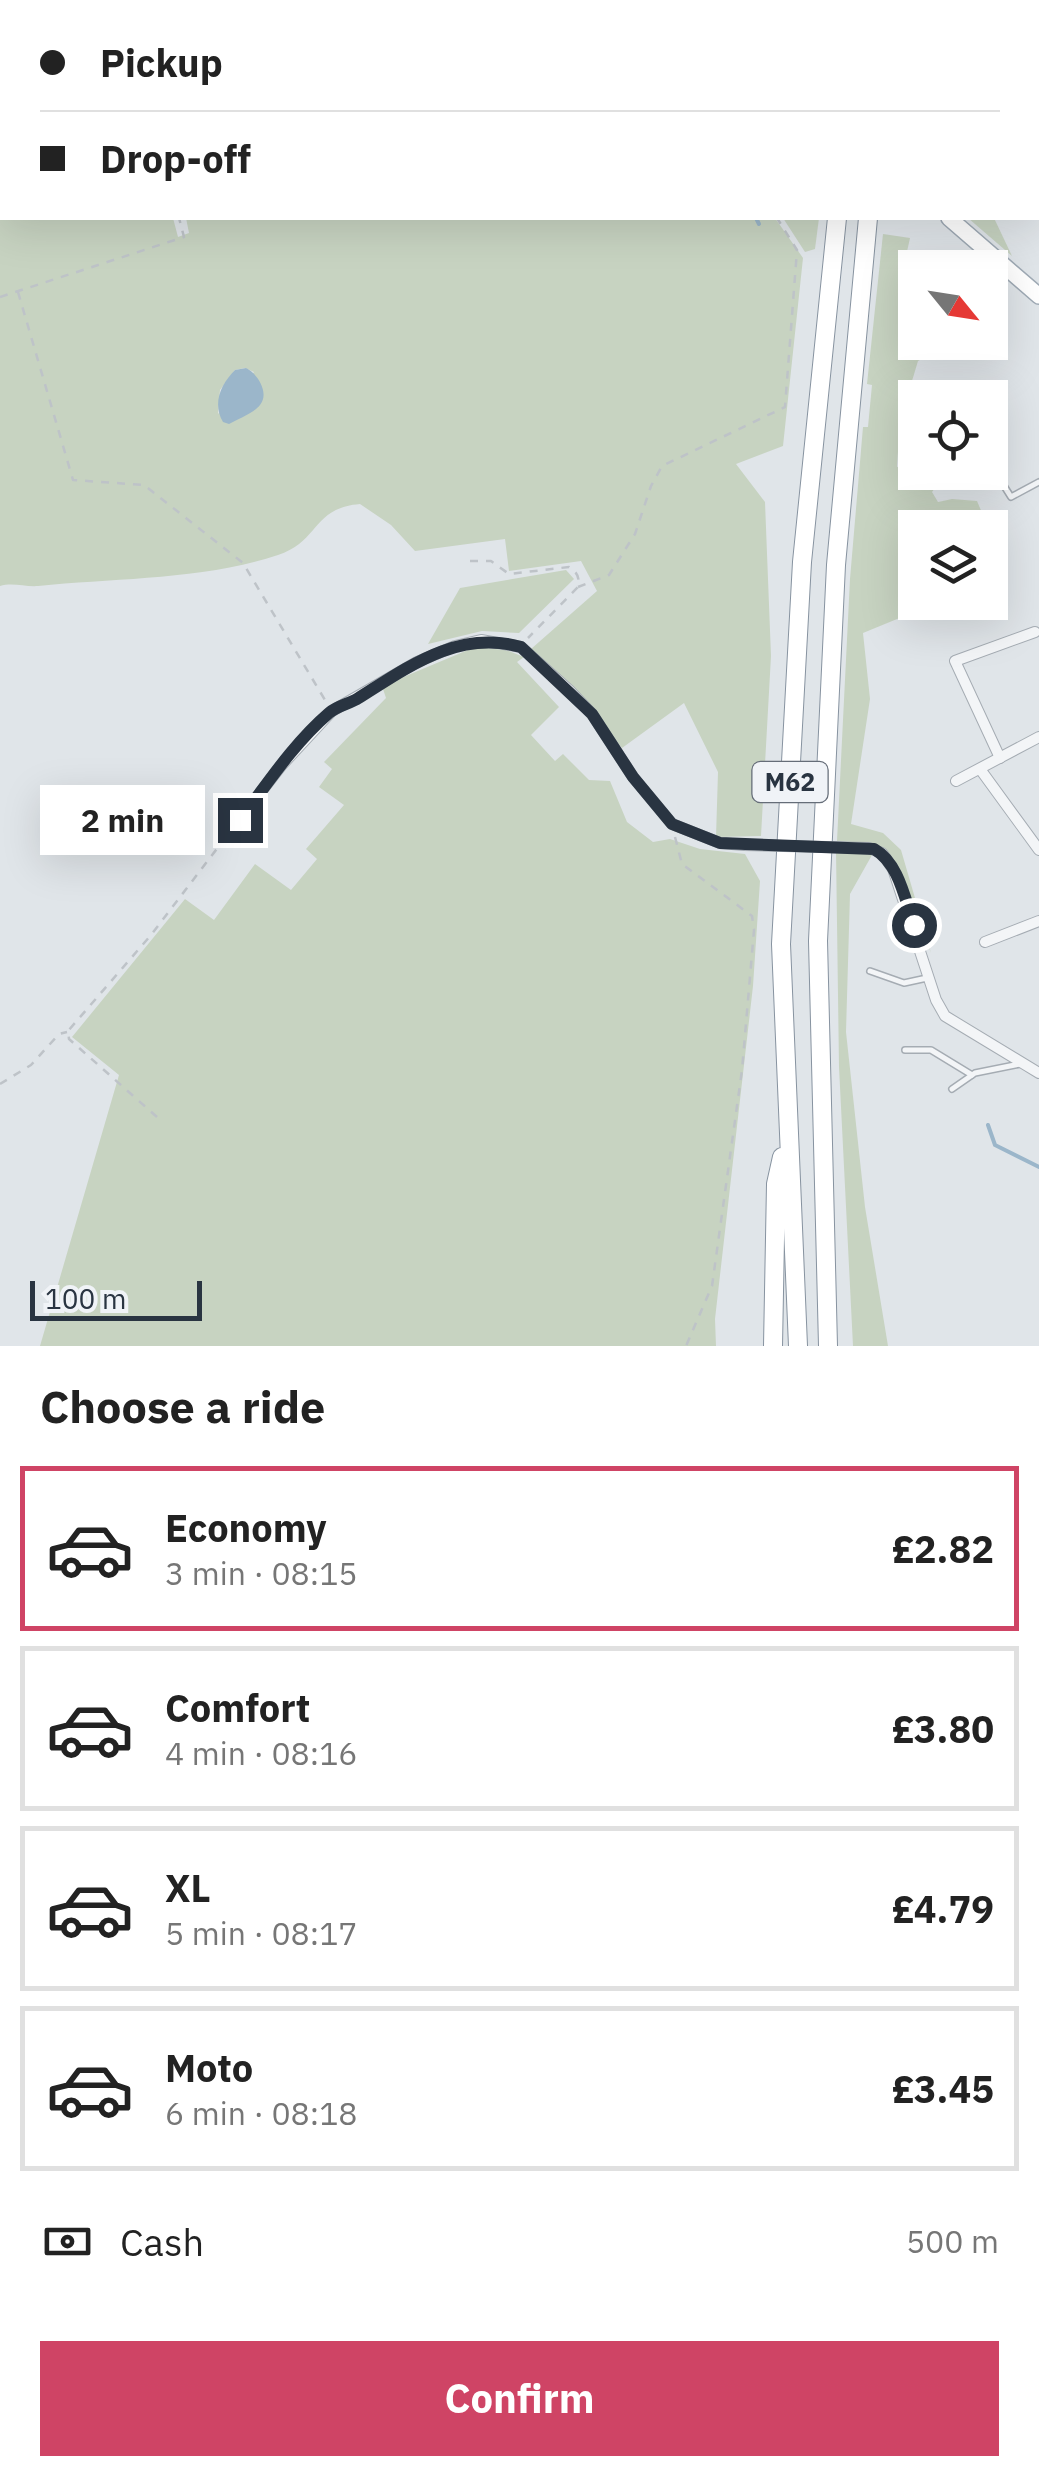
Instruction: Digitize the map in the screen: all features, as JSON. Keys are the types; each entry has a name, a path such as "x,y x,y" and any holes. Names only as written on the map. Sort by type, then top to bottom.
{"highway":[{"name":"M62","path":"798,1346 781,944 802,562 836,220"},
{"name":"M62","path":"828,1346 818,942 836,566 868,221"},
{"name":"M62","path":"773,1346 776,1184 788,1131"},
{"name":"M62","path":"824,1252 841,1346"}],"main road":[{"path":"951,220 1039,296"}],"street":[{"path":"1000,758 955,661 1035,632"},
{"path":"240,820 281,766 332,711 385,678 456,646 481,640 521,647 592,714 633,777 672,824 720,843 869,848 882,854 893,869 936,1000 945,1016 1039,1073"},
{"path":"956,781 1039,737"},
{"path":"980,768 1039,850"},
{"path":"985,942 1039,921"}],"lane":[{"path":"1007,490 1011,497 1039,482"},
{"path":"870,971 904,983 930,978"},
{"path":"905,1050 931,1050 972,1075"},
{"path":"952,1089 972,1075 1023,1064"}],"path":[{"path":"0,297 184,237 180,220"},
{"path":"521,647 578,587 609,575 636,534 651,486 662,466 786,407 797,250 779,220"},
{"path":"18,292 73,480 144,484 243,563 332,711"},
{"path":"470,562 491,561 510,574 568,567 575,570 578,587"},
{"path":"0,1084 31,1065 59,1034 68,1032 151,935 240,820"},
{"path":"672,824 682,864 752,916 754,930 742,1070 712,1286 686,1346"},
{"path":"68,1032 69,1039 157,1117"}],"green space":[{"path":"0,220 174,220 178,237 189,233 186,220 776,220 803,258 783,446 736,464 765,502 771,656 761,836 716,837 718,772 684,703 622,748 567,682 531,649 597,591 581,561 509,571 505,539 415,551 391,525 360,504 333,512 292,549 249,563 159,577 38,586 0,586","holes":["245,368 254,372 218,414 220,390 235,370"]},
{"path":"784,220 819,220 815,249 805,252"},
{"path":"970,220 995,220 1012,256"},
{"path":"883,234 910,238 907,250 898,250 898,360 920,360 912,380 898,380 898,490 933,490 938,502 977,501 981,510 898,510 898,619 863,633 870,699 851,824 883,833 901,850 931,953 894,860 875,847 837,841 850,579 863,427 868,427 872,385 867,384"},
{"path":"566,570 574,579 519,633 482,631 428,644 460,588"},
{"path":"475,647 506,650 524,657 517,662 559,707 531,735 555,761 563,754 589,780 610,781 627,822 653,842 670,839 700,849 745,854 760,881 753,986 715,1319 716,1346 40,1346 119,1075 72,1037 185,899 214,920 255,864 291,890 317,859 306,849 344,805 319,787 332,769 324,762 386,698 382,686"},
{"path":"836,851 872,855 850,894 846,1032 865,1207 888,1346 853,1346 839,1067"}],"water":[{"path":"246,368 261,384 263,400 246,416 229,424 223,422 218,408 222,388 235,370"}],"waterway":[{"path":"757,220 759,224"},
{"path":"988,1125 995,1145 1039,1167"}],"route":[{"path":"240,820 281,766 332,711 385,678 456,646 481,640 508,644 521,647 592,714 633,777 672,824 694,836 720,843 874,849 893,869 914,925"}]}
